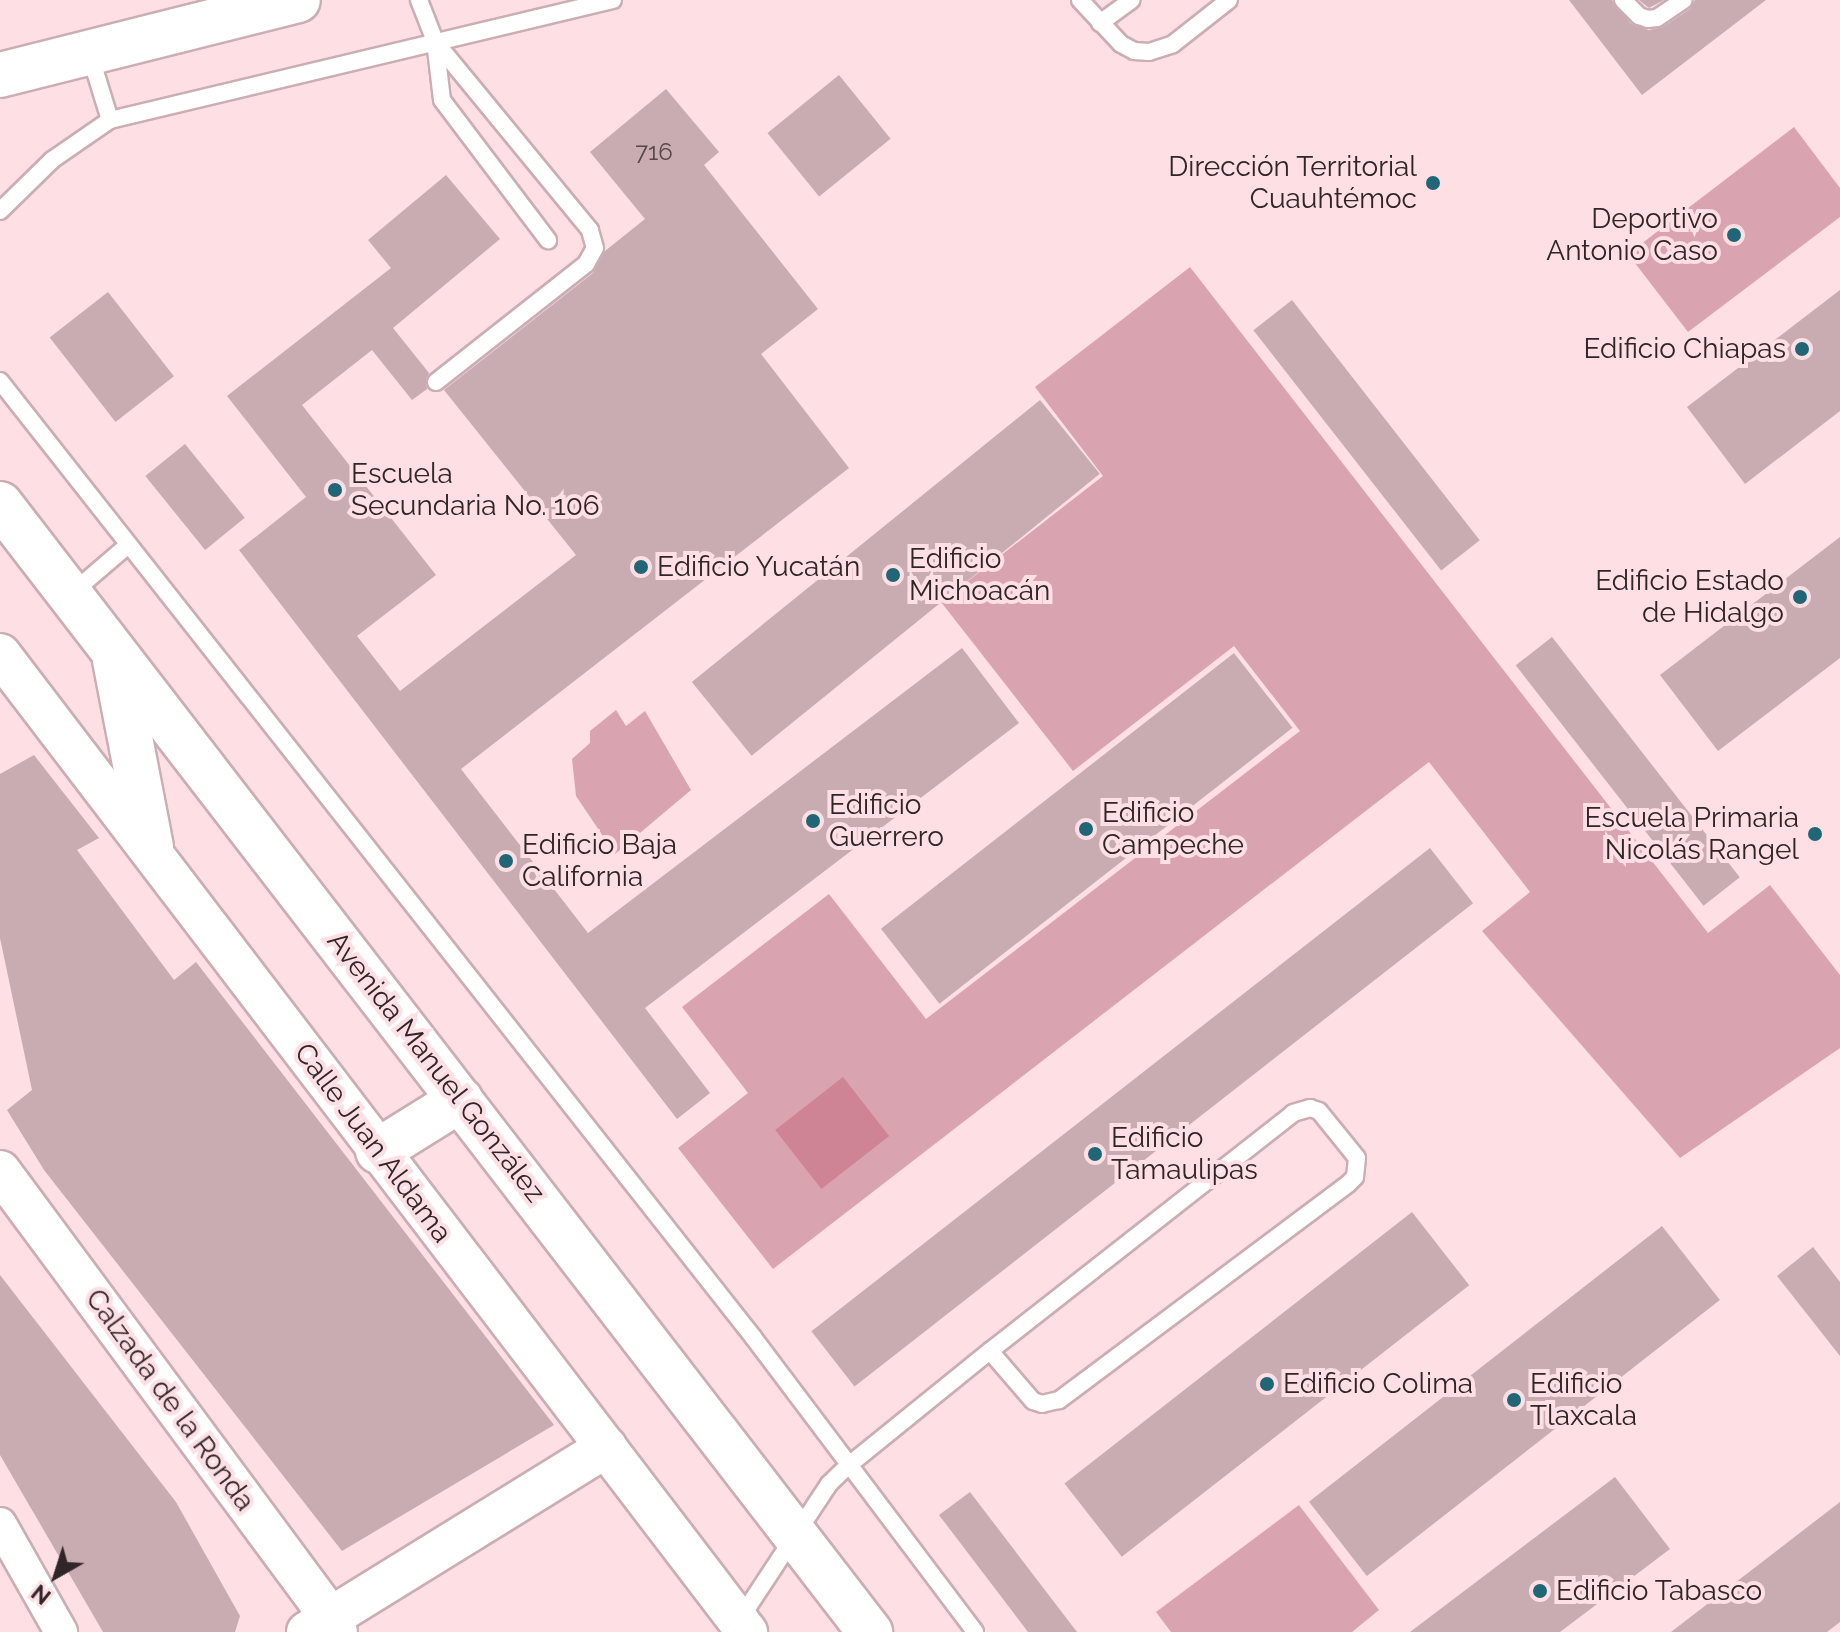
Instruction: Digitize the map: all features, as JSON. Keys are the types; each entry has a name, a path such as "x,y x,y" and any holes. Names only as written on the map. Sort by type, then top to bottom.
{"main road":[{"path":"0,75 90,55 298,0"},
{"name":"Avenida Manuel González","path":"0,504 72,593 870,1632"},
{"path":"113,650 151,847"},
{"path":"378,1151 460,1100"}],"street":[{"name":"Calle Juan Aldama","path":"0,654 151,847 378,1151 742,1628"},
{"name":"Calzada de la Ronda","path":"0,1171 325,1627"},
{"path":"325,1627 606,1447"},
{"path":"0,1524 61,1632"}],"lane":[{"path":"419,0 435,41 442,100 548,240"},
{"path":"0,211 52,160 110,120 613,0"},
{"path":"1080,0 1121,44 1134,51 1149,52 1173,44 1229,0"},
{"path":"1100,23 1132,0"},
{"path":"1623,0 1639,16 1648,19 1657,18 1684,0"},
{"path":"435,41 590,230 595,248 586,264 436,382"},
{"path":"90,55 110,120"},
{"path":"0,381 753,1337 975,1632"},
{"path":"72,593 128,545"},
{"path":"742,1628 795,1535 829,1484 849,1465 990,1351 1293,1113 1310,1108 1319,1111 1353,1150 1358,1168 1348,1184 1059,1400 1042,1404 1033,1401 990,1351"}],"shaded area":[{"name":"Deportivo Antonio Caso","path":"1794,127 1840,188 1840,217 1688,332 1628,254"},
{"path":"1190,267 1708,933 1770,885 1840,975 1840,1048 1680,1158 1482,931 1530,892 1429,762 773,1269 678,1148 748,1093 682,1007 829,894 926,1019 1300,731 1234,646 1073,771 941,602 1103,476 1035,387"},
{"path":"616,710 626,726 645,711 691,790 615,854 576,796 572,759 590,743 590,731"},
{"path":"843,1077 889,1136 821,1189 775,1130"},
{"path":"1299,1505 1379,1610 1352,1632 1171,1632 1156,1612"}],"building":[{"path":"1569,0 1612,0 1631,24 1649,30 1663,27 1690,9 1695,0 1766,0 1642,95"},
{"path":"1639,0 1664,0 1649,8"},
{"path":"839,75 891,139 819,197 768,133"},
{"path":"666,89 719,152 704,165 818,309 761,354 849,468 461,769 588,933 962,648 1019,723 645,1008 710,1093 677,1119 239,550 306,497 227,396 391,268 368,240 446,175 500,239 393,328 429,373 427,389 412,400 372,350 302,405 436,575 357,636 400,691 576,555 444,390 593,273 605,251 645,219 590,152"},
{"name":"Edificio Chiapas","path":"1840,290 1840,411 1745,484 1687,407"},
{"path":"108,292 174,376 116,422 50,338"},
{"path":"1292,300 1480,540 1441,571 1253,330"},
{"name":"Edificio Michoacán","path":"1040,400 1100,474 752,756 692,682"},
{"path":"185,444 245,518 205,550 145,476"},
{"name":"Edificio Estado de Hidalgo","path":"1840,537 1840,658 1718,751 1660,675"},
{"path":"1552,637 1740,877 1704,906 1516,665"},
{"name":"Edificio Campeche","path":"1234,653 1292,728 939,1004 881,929"},
{"path":"34,755 99,838 77,850 174,980 196,962 554,1425 342,1551 44,1170 7,1110 32,1090 0,938 0,774"},
{"name":"Edificio Tamaulipas","path":"1430,848 1473,903 855,1386 811,1331"},
{"name":"Edificio Colima","path":"1412,1212 1469,1285 1122,1557 1064,1484"},
{"name":"Edificio Tlaxcala","path":"1662,1226 1720,1300 1367,1576 1309,1502"},
{"path":"1813,1247 1840,1282 1840,1356 1777,1276"},
{"path":"0,1275 176,1502 240,1616 235,1632 103,1632 0,1455"},
{"name":"Edificio Tabasco","path":"1615,1477 1670,1549 1560,1632 1410,1632"},
{"path":"970,1492 1077,1632 1028,1632 939,1515"},
{"path":"1840,1502 1840,1622 1827,1632 1671,1632"}],"place":[{"name":"Dirección Territorial Cuauhtémoc","path":"1433,183"},
{"name":"Deportivo Antonio Caso","path":"1734,235"},
{"name":"Edificio Chiapas","path":"1802,349"},
{"name":"Escuela Secundaria No. 106","path":"335,490"},
{"name":"Edificio Yucatán","path":"641,567"},
{"name":"Edificio Michoacán","path":"893,575"},
{"name":"Edificio Estado de Hidalgo","path":"1800,597"},
{"name":"Edificio Guerrero","path":"813,821"},
{"name":"Edificio Campeche","path":"1086,829"},
{"name":"Escuela Primaria Nicolás Rangel","path":"1815,834"},
{"name":"Edificio Baja California","path":"506,861"},
{"name":"Edificio Tamaulipas","path":"1095,1154"},
{"name":"Edificio Colima","path":"1267,1384"},
{"name":"Edificio Tlaxcala","path":"1514,1400"},
{"name":"Edificio Tabasco","path":"1540,1591"}]}
